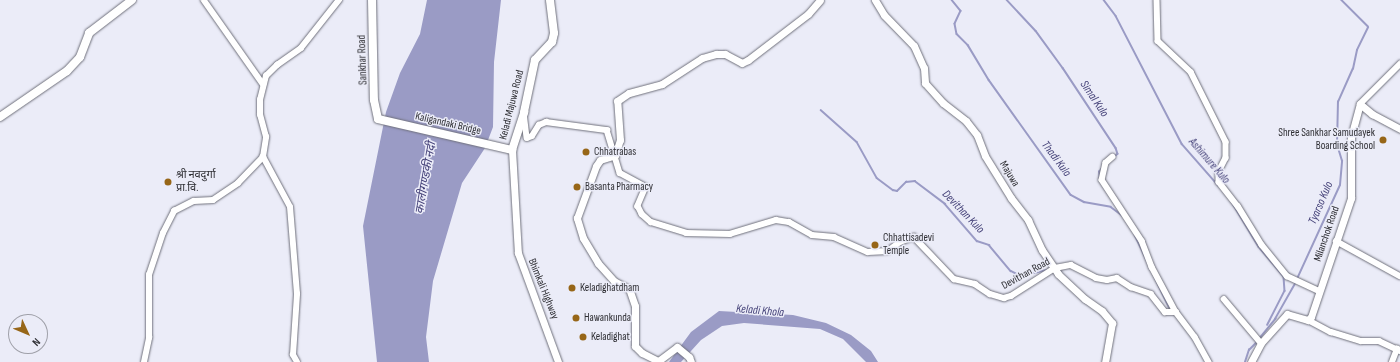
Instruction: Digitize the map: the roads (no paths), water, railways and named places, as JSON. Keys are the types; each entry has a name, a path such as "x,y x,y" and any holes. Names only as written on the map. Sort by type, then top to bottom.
{"main road":[{"path":"0,117 67,71 80,57 89,33 132,0"},
{"name":"Sankhar Road","path":"372,0 374,100 378,120"},
{"name":"Keladi Majuwa Road","path":"512,150 524,112 535,60 552,42 554,34 550,0"},
{"name":"Kaligandaki Bridge","path":"378,120 512,150"}],"street":[{"path":"204,0 263,84"},
{"path":"144,362 149,338 150,275 163,233 174,211 194,201 213,200 238,183 263,157 266,137 260,115 263,84 266,76 277,64 302,48 339,0"},
{"path":"615,155 620,140 617,106 620,97 662,84 702,58 716,54 725,54 742,63 808,14 820,0"},
{"name":"Majuwa","path":"875,0 884,15 914,46 924,68 925,83 942,104 966,121 977,135 985,156 1011,198 1028,220 1042,250 1055,268 1112,323 1105,362"},
{"path":"1157,0 1158,42 1191,72 1226,142 1226,158 1217,178 1238,206 1262,245 1290,280 1319,291"},
{"path":"1400,64 1360,104 1372,114 1400,129"},
{"name":"Milanchok Road","path":"1308,320 1351,198 1351,137 1360,104"},
{"path":"524,112 527,138 532,136 539,125 546,122 604,128 609,134 615,155"},
{"name":"Bhimkali Highway","path":"512,150 518,252 558,362"},
{"path":"615,155 600,160 596,166 577,218 583,238 598,263 614,281 629,289 635,306 636,346 642,353 658,362 678,348 690,359"},
{"name":"Devithan Road","path":"615,155 620,173 646,187 638,201 642,214 651,222 686,233 740,233 776,220 789,222 812,235 834,237 868,252 888,251 900,242 914,236 954,279 975,284 990,294 1004,298 1011,296 1055,268 1071,265 1096,278 1107,280 1118,278 1131,287 1150,294 1165,312 1175,312"},
{"path":"263,157 290,207 297,294 293,355 297,362"},
{"path":"1113,157 1106,163 1102,180 1142,241 1152,267 1175,312 1195,337 1209,362"},
{"path":"1336,241 1400,276"},
{"path":"1224,299 1255,338 1261,343"},
{"path":"1251,362 1261,343 1287,314 1308,320 1331,332 1362,341 1379,341 1399,350 1392,362"}],"water":[{"name":"कालीगण्डकी नदी","path":"427,0 501,0 494,62 493,127 485,148 462,183 433,281 426,337 429,362 377,362 363,226 386,112 400,73 420,34"},
{"path":"719,311 793,315 826,323 851,335 871,351 878,362 866,362 843,339 820,329 744,323 722,326 701,340 681,362 669,362 691,332"}],"waterway":[{"name":"Thadi Kulo","path":"952,0 961,11 955,24 957,34 968,45 989,80 1071,195 1084,202 1111,207 1123,216"},
{"name":"Simal Kulo","path":"1007,0 1036,31 1063,68 1116,148 1118,154 1115,157"},
{"name":"Ashimure Kulo","path":"1104,0 1116,16 1182,144 1218,185"},
{"name":"Tyarso Kulo","path":"1297,279 1340,185 1342,161 1337,145 1338,102 1353,69 1357,50 1368,27 1341,0"},
{"name":"Devithan Kulo","path":"821,110 857,142 877,178 893,190 897,191 906,182 915,181 945,204 977,241 989,245 1011,271 1021,276 1047,270"},
{"name":"Simal Kulo","path":"1100,181 1099,172 1103,167"},
{"name":"Ashimure Kulo","path":"1232,202 1259,247 1284,277 1285,291 1268,325"},
{"name":"Thadi Kulo","path":"1135,235 1170,309"},
{"name":"Tyarso Kulo","path":"1259,339 1275,319 1296,282"},
{"name":"Tyarso Kulo","path":"1245,362 1249,350 1257,342"}],"place":[{"name":"Shree Sankhar Samudayek Boarding School","path":"1383,140"},
{"name":"Chhatrabas","path":"586,152"},
{"name":"श्री नवदुर्गा प्रा.वि.","path":"168,182"},
{"name":"Basanta Pharmacy","path":"577,187"},
{"name":"Chhattisadevi Temple","path":"875,245"},
{"name":"Keladighatdham","path":"572,288"},
{"name":"Hawankunda","path":"576,318"},
{"name":"Keladighat","path":"583,337"}],"water label":[{"name":"Keladi Khola","path":"760,311"}]}
